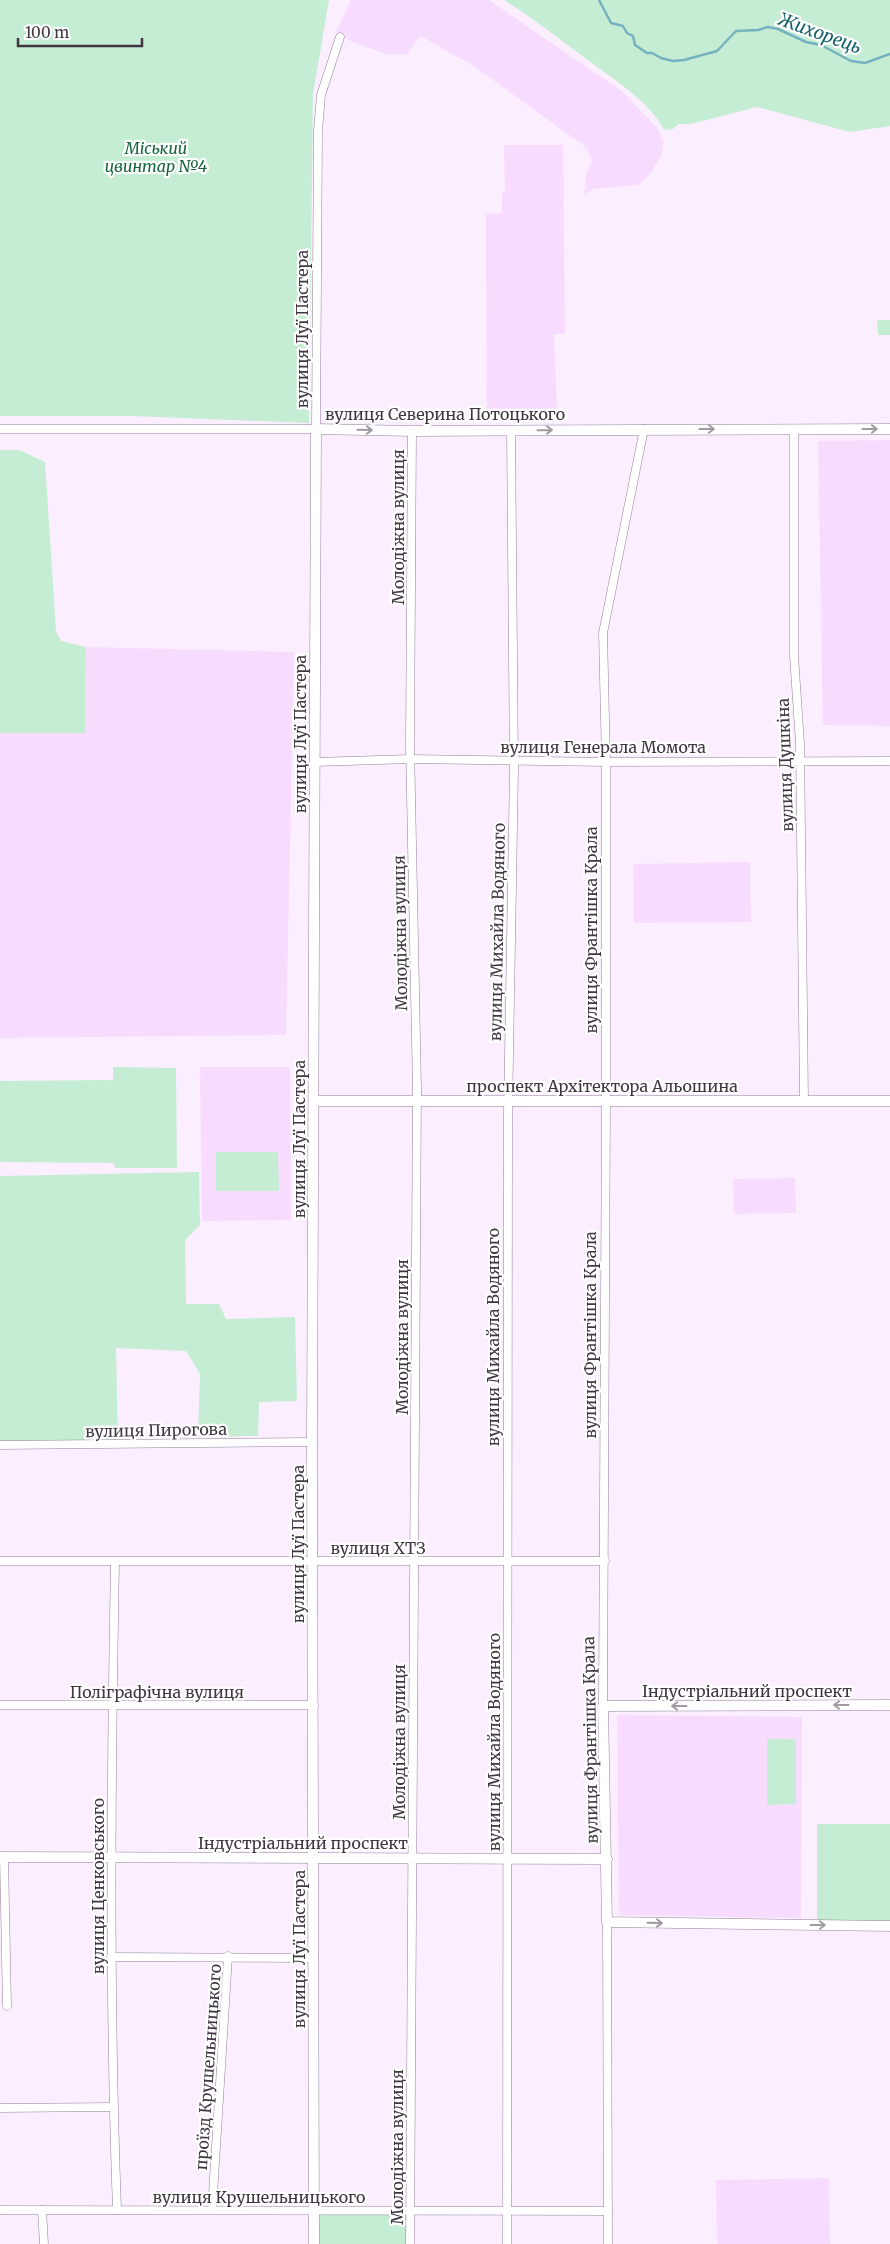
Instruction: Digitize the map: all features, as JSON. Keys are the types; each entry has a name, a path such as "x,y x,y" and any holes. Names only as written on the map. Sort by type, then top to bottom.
{"street":[{"name":"вулиця Луї Пастера","path":"314,2244 312,1442 318,131 321,95 340,37"},
{"name":"вулиця Северина Потоцького","path":"0,429 316,429 412,431 890,429"},
{"name":"вулиця Франтішка Крала","path":"608,2244 607,1859 603,1706 605,1561 606,762 603,633 644,429"},
{"name":"вулиця Душкіна","path":"794,429 794,656 800,761 804,1101"},
{"name":"вулиця Михайла Водяного","path":"507,2244 508,1858 506,1562 509,1101 514,760 511,430"},
{"name":"Молодіжна вулиця","path":"410,2244 417,1101 411,759 412,431"},
{"name":"вулиця Генерала Момота","path":"315,762 411,759 606,762 890,761"},
{"name":"проспект Архітектора Альошина","path":"314,1101 890,1101"},
{"name":"вулиця Пирогова","path":"0,1445 312,1442"},
{"name":"вулиця ХТЗ","path":"0,1561 605,1561"},
{"name":"вулиця Ценковського","path":"115,1562 112,1706 111,1957 113,2108 117,2210"},
{"name":"Поліграфічна вулиця","path":"0,1705 314,1705"},
{"name":"Індустріальний проспект","path":"603,1706 890,1705"},
{"name":"Індустріальний проспект","path":"2,1857 607,1859"},
{"path":"2,1857 7,2006"},
{"path":"607,1922 890,1926"},
{"path":"111,1957 228,1956 314,1958"},
{"name":"проїзд Крушельницького","path":"212,2210 228,1956"},
{"path":"0,2108 113,2108"},
{"name":"вулиця Крушельницького","path":"0,2210 608,2211"},
{"path":"42,2210 44,2244"}],"shaded area":[{"path":"351,0 489,0 623,92 657,128 664,141 661,156 650,174 638,185 592,189 584,196 586,175 592,160 587,148 475,67 421,36 407,54 386,54 352,42 336,32"},
{"path":"504,145 563,145 565,334 554,334 557,410 487,410 486,214 502,213 502,193 505,192"},
{"path":"890,440 890,726 823,725 818,441"},
{"path":"86,647 294,652 286,1035 0,1038 0,733 85,733"},
{"path":"750,862 751,922 634,923 633,864"},
{"path":"200,1067 290,1067 291,1220 202,1221"},
{"path":"795,1178 796,1213 734,1214 733,1179"},
{"path":"617,1715 802,1717 801,1918 619,1915"},
{"path":"829,2178 830,2244 717,2244 716,2180"}],"green space":[{"name":"Міський цвинтар №4","path":"0,0 329,0 313,94 309,423 133,416 0,416"},
{"path":"504,0 890,0 890,126 850,132 757,107 691,124 679,124 673,129 664,130 649,109 629,90"},
{"path":"877,320 890,320 890,335 878,335"},
{"path":"0,450 19,450 45,462 56,631 61,641 86,647 85,733 0,733"},
{"path":"113,1067 176,1068 177,1168 115,1168 114,1163 0,1162 0,1081 113,1080"},
{"path":"216,1152 278,1152 279,1191 216,1191"},
{"path":"199,1172 200,1225 185,1240 186,1304 219,1304 226,1319 295,1317 297,1401 259,1402 258,1436 198,1437 200,1374 186,1351 116,1348 118,1442 0,1441 0,1176"},
{"path":"767,1739 796,1739 796,1804 767,1805"},
{"path":"817,1824 890,1824 890,1924 817,1924"},
{"path":"314,2210 409,2210 410,2244 314,2244"}],"waterway":[{"name":"Жихорець","path":"599,0 611,23 623,26 627,33 633,36 635,45 647,53 673,61 717,51 736,31 758,30 768,27 778,29 806,42 821,45 851,61 865,63 890,54"}]}
